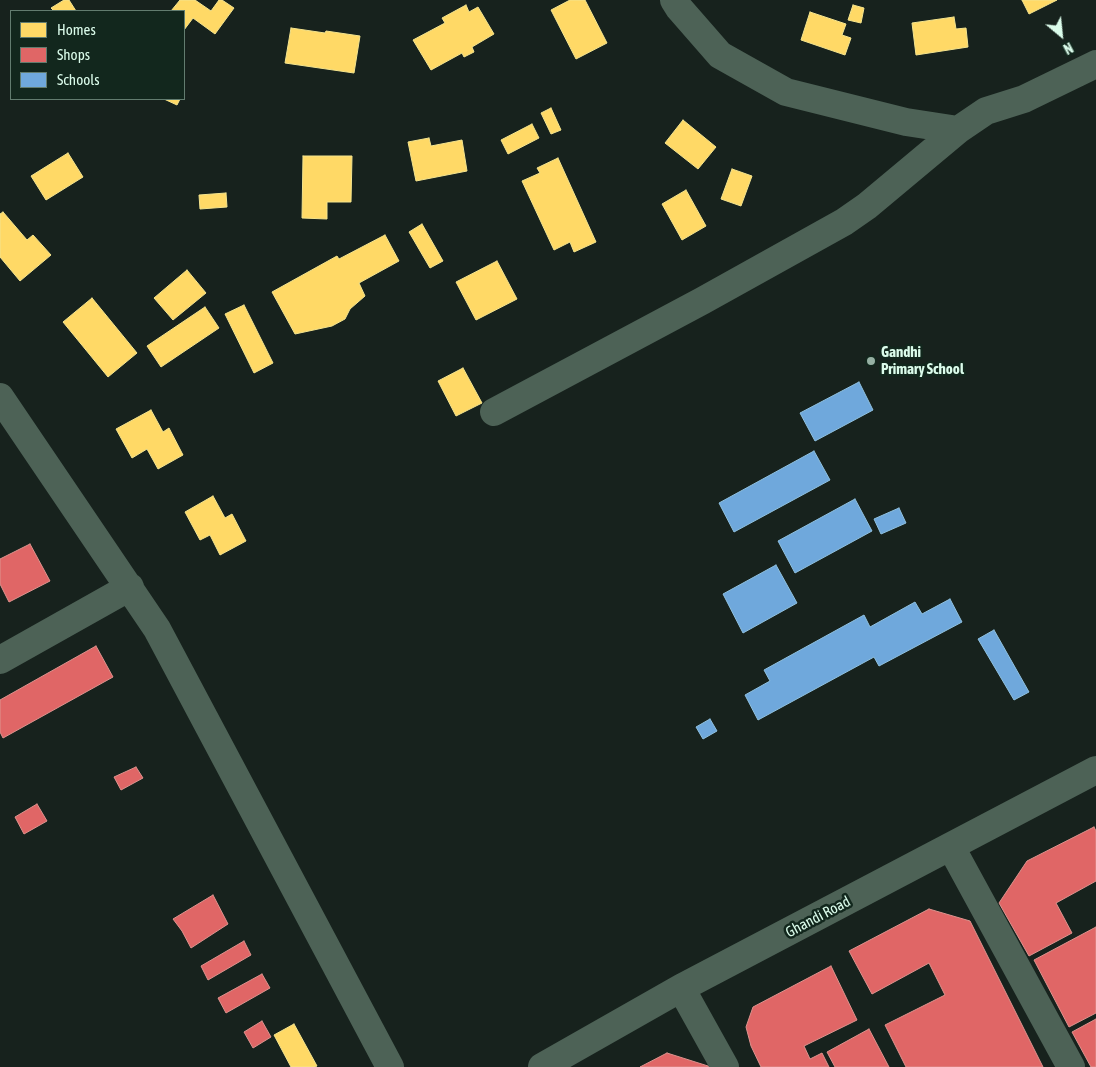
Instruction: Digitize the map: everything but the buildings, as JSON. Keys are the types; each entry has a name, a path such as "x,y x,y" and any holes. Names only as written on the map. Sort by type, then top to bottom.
{"street":[{"path":"674,0 720,55 786,92 906,122 958,130"},
{"path":"494,412 711,296 844,222 867,206 958,130 986,111 1024,99 1096,64"},
{"path":"0,397 157,629 390,1067"},
{"path":"0,660 130,587"},
{"name":"Ghandi Road","path":"542,1067 681,988 1096,770"},
{"path":"951,846 1071,1067"},
{"path":"681,988 726,1067"}],"place":[{"name":"Gandhi Primary School","path":"871,361"}]}
